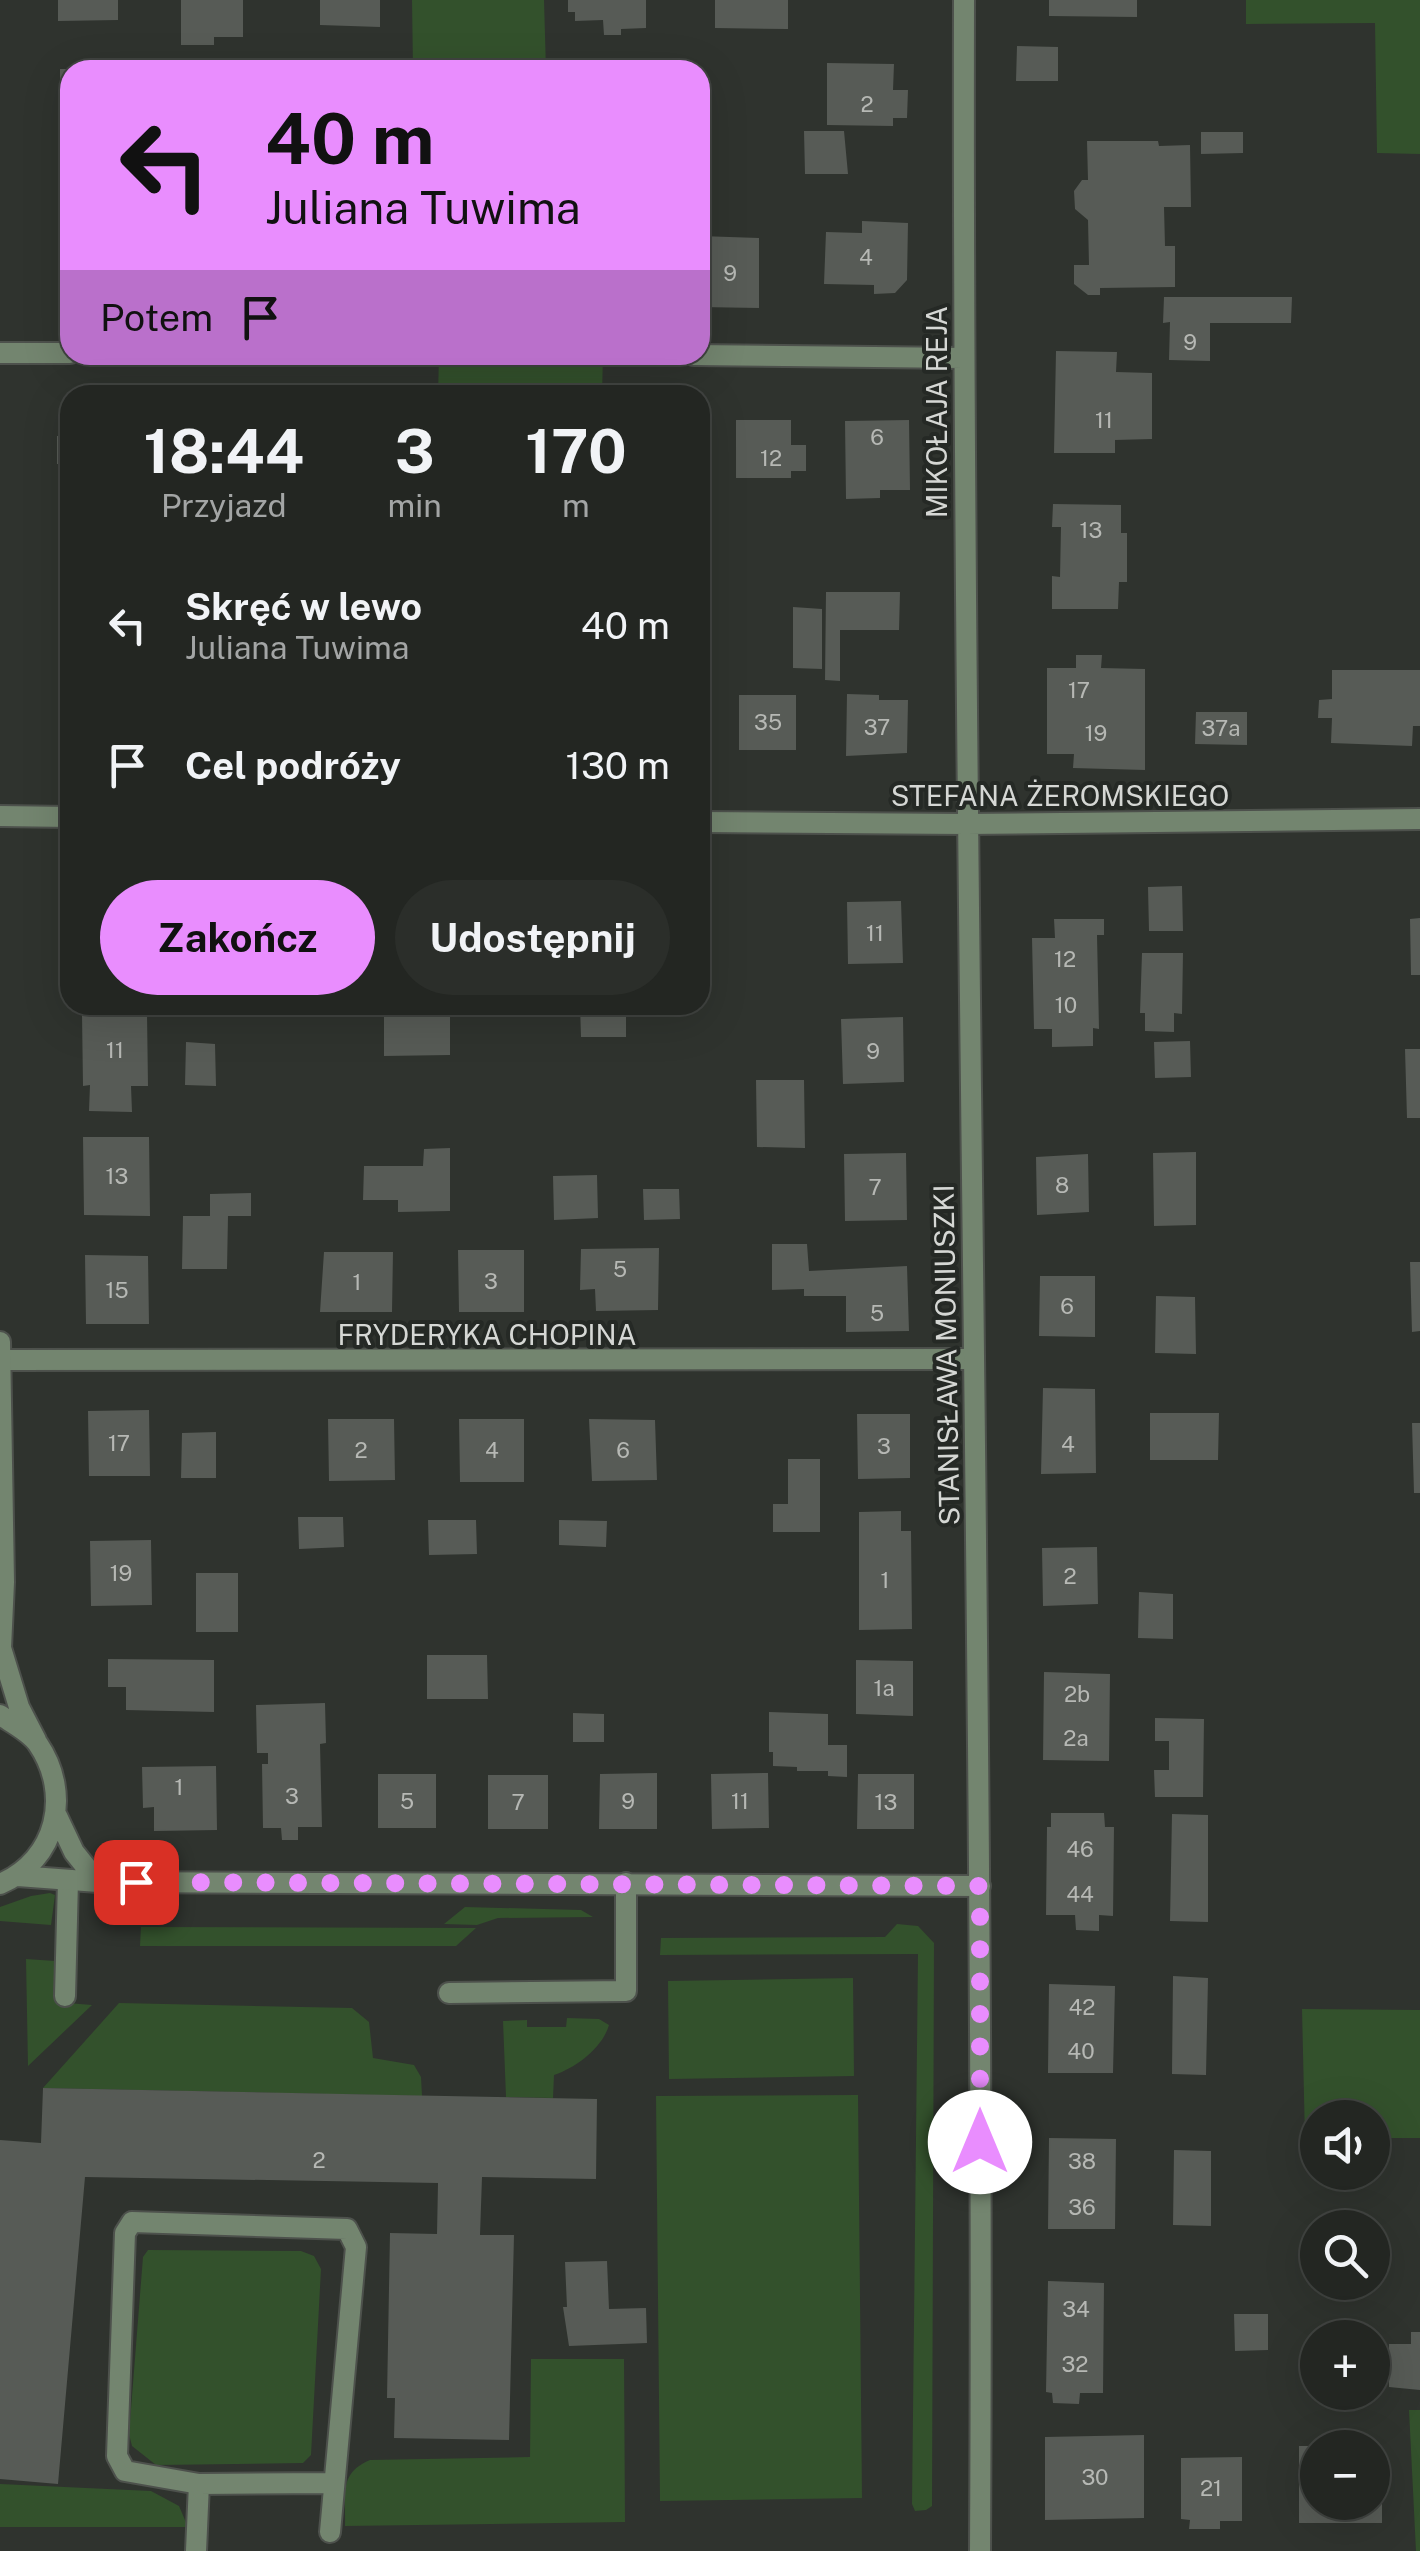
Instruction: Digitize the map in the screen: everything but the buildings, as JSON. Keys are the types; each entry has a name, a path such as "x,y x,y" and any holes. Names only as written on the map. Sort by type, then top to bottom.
{"street":[{"name":"MIKOŁAJA REJA","path":"964,0 966,824"},
{"path":"0,353 60,353"},
{"path":"710,355 963,358"},
{"path":"0,816 60,816"},
{"name":"STEFANA ŻEROMSKIEGO","path":"710,822 966,824 1420,819"},
{"name":"STANISŁAWA MONIUSZKI","path":"966,824 980,1886 980,2551"},
{"path":"0,1342 4,1582 0,1649 19,1706 55,1776 57,1816 74,1852 98,1882"},
{"name":"FRYDERYKA CHOPINA","path":"0,1360 974,1359"},
{"path":"0,1715 36,1740"},
{"path":"9,1880 43,1850 57,1816"},
{"path":"9,1880 980,1886"},
{"path":"65,1996 68,1881"},
{"path":"449,1993 626,1991 626,1883"},
{"path":"330,2532 356,2246 347,2229 132,2222 125,2233 117,2456 125,2471 199,2484 332,2483"},
{"path":"196,2551 199,2484"}],"green space":[{"path":"412,0 544,0 546,60 413,60"},
{"path":"1246,0 1420,0 1420,154 1377,153 1375,23 1246,24"},
{"path":"439,365 603,365 602,385 438,385"},
{"path":"50,1893 55,1895 51,1925 0,1921 0,1907"},
{"path":"465,1907 581,1910 593,1917 498,1918 477,1925 444,1924"},
{"path":"897,1924 918,1926 934,1943 932,2506 915,2511 912,2504 918,1954 660,1955 661,1938 885,1937"},
{"path":"141,1927 476,1928 456,1946 140,1946"},
{"path":"26,1959 55,1961 55,2002 92,2005 28,2066"},
{"path":"853,1978 854,2076 669,2079 668,1981"},
{"path":"119,2003 352,2008 369,2022 373,2058 414,2065 421,2077 422,2096 43,2088"},
{"path":"1302,2009 1420,2010 1420,2138 1390,2138 1390,2100 1304,2100"},
{"path":"567,2018 599,2019 609,2025 588,2056 554,2075 553,2098 506,2097 503,2021 527,2020 527,2027 566,2027"},
{"path":"858,2095 862,2498 660,2501 656,2096"},
{"path":"148,2250 301,2251 314,2256 321,2269 311,2455 303,2463 156,2465 132,2446 129,2434 143,2257"},
{"path":"531,2359 624,2359 625,2522 345,2526 348,2479 370,2460 530,2457"},
{"path":"1409,2410 1420,2410 1420,2551 1416,2551"},
{"path":"0,2484 151,2491 179,2506 188,2527 0,2527"}],"route":[{"path":"136,1882 980,1886 980,2142"}]}
